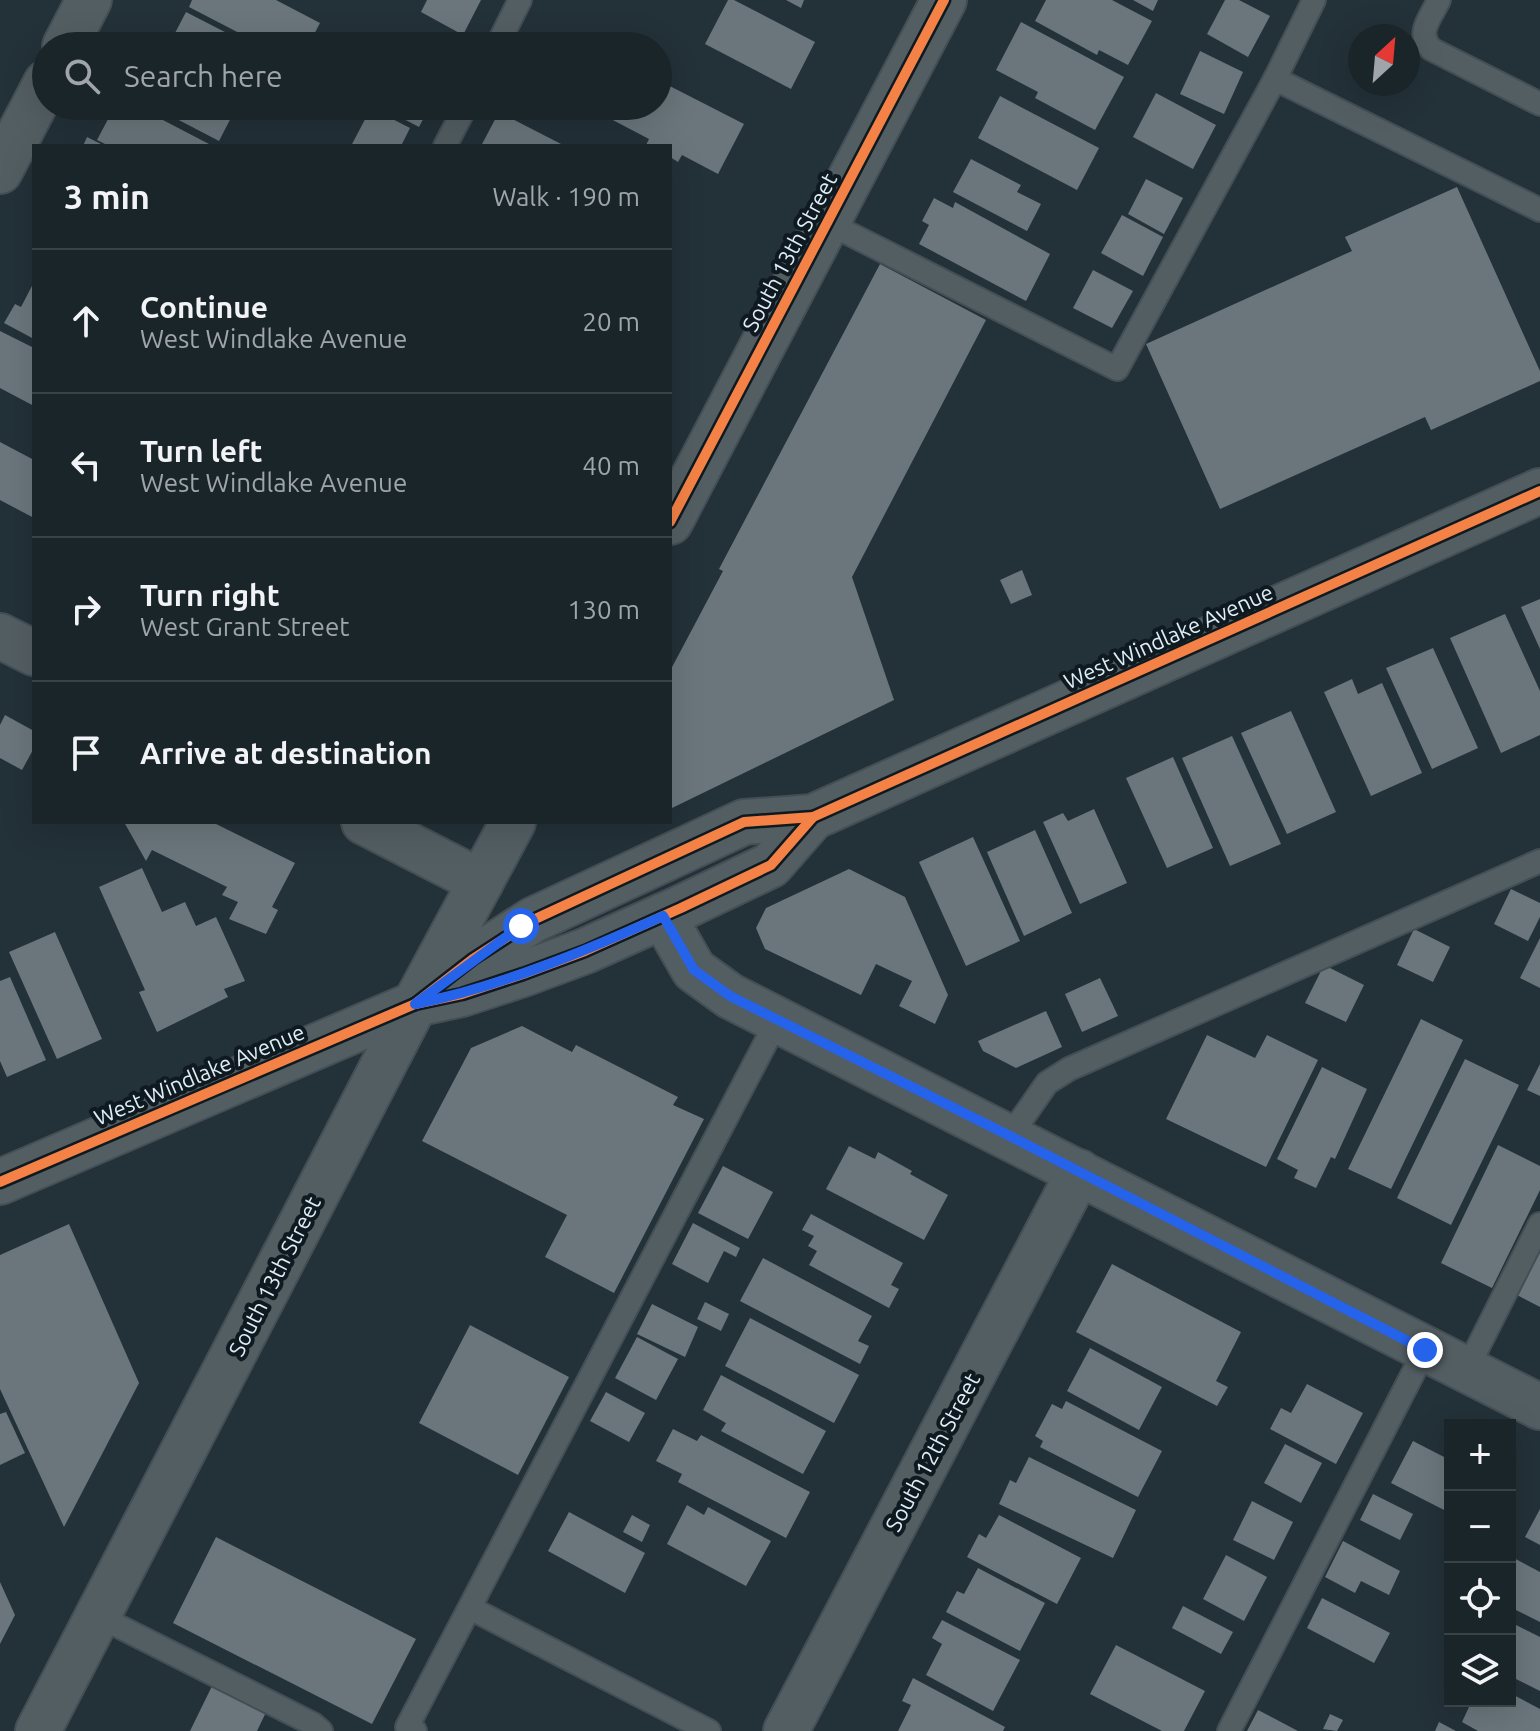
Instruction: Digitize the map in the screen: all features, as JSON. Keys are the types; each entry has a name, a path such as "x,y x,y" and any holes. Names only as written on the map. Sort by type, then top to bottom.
{"street":[{"path":"72,32 89,0"},
{"name":"South 13th Street","path":"672,518 944,0"},
{"path":"0,171 32,110"},
{"name":"West Windlake Avenue","path":"415,1004 473,959 533,920 744,822 813,817 1540,491"},
{"path":"0,636 32,652"},
{"name":"West Windlake Avenue","path":"0,1182 415,1004 462,994 523,974 585,951 663,916 771,865 813,817"},
{"path":"368,824 481,882"},
{"name":"South 13th Street","path":"38,1731 415,1004 512,824"},
{"path":"663,916 694,970 730,996 1540,1407"},
{"name":"South 12th Street","path":"786,1731 1079,1172"}],"lane":[{"path":"504,32 520,0"},
{"path":"828,223 1117,369 1275,79 1314,0"},
{"path":"1439,0 1423,33 1423,40 1431,49 1540,104"},
{"path":"1275,79 1540,210"},
{"path":"446,144 459,120"},
{"path":"1010,1136 1047,1083 1069,1069 1540,861"},
{"path":"415,1731 407,1727 777,1021"},
{"path":"1466,1371 1540,1224"},
{"path":"1229,1731 1425,1350"},
{"path":"470,1608 709,1731"},
{"path":"98,1616 316,1729"}],"building":[{"path":"192,0 276,0 320,23 315,32 237,32 189,7"},
{"path":"427,0 481,0 465,32 458,32 421,12"},
{"path":"728,0 734,0 815,42 791,89 705,44"},
{"path":"786,0 804,0 801,8"},
{"path":"1046,0 1112,0 1152,21 1128,65 1099,50 1097,55 1035,21"},
{"path":"1133,0 1158,0 1153,11"},
{"path":"1225,0 1239,0 1270,16 1248,57 1207,34"},
{"path":"186,12 225,32 176,32"},
{"path":"1021,22 1124,77 1095,130 1035,98 1038,92 996,70"},
{"path":"1200,51 1243,72 1224,114 1180,94"},
{"path":"672,87 744,124 718,174 682,155 678,162 672,158 672,144 646,144 649,139 613,120 672,120"},
{"path":"1156,93 1216,125 1193,169 1133,137"},
{"path":"1000,96 1099,148 1077,190 978,138"},
{"path":"108,120 163,120 209,144 105,144 97,140"},
{"path":"179,120 230,120 219,141"},
{"path":"365,120 394,120 410,128 402,144 352,144"},
{"path":"406,120 423,120 419,127"},
{"path":"495,120 515,120 561,144 482,144"},
{"path":"87,137 101,144 84,144"},
{"path":"971,159 1021,185 1017,192 1041,204 1027,231 953,192"},
{"path":"1146,179 1183,198 1164,234 1128,214"},
{"path":"1457,187 1540,371 1540,381 1431,430 1425,417 1220,509 1146,344 1352,251 1345,237"},
{"path":"934,198 953,208 955,202 1050,254 1026,301 919,244 929,225 922,221"},
{"path":"1122,215 1163,237 1143,276 1101,253"},
{"path":"880,264 986,320 852,577 894,700 672,808 672,667 723,571 719,569"},
{"path":"1093,270 1133,291 1112,328 1073,308"},
{"path":"32,286 32,338 4,323 15,304 21,307"},
{"path":"0,331 32,347 32,405 0,388"},
{"path":"0,442 32,459 32,517 0,500"},
{"path":"1022,570 1032,595 1011,604 1000,580"},
{"path":"1540,599 1540,649 1521,607"},
{"path":"1505,614 1540,691 1540,735 1501,753 1450,638"},
{"path":"1433,648 1478,748 1432,769 1386,668"},
{"path":"1352,679 1358,694 1382,683 1422,773 1371,796 1324,692"},
{"path":"1291,711 1336,812 1287,834 1241,733"},
{"path":"5,715 32,730 32,752 22,770 0,758 0,725"},
{"path":"1232,736 1281,844 1230,866 1182,758"},
{"path":"1173,757 1213,848 1167,868 1126,778"},
{"path":"1094,809 1127,883 1080,904 1043,822 1063,813 1068,821"},
{"path":"125,824 216,824 295,863 272,907 278,910 266,934 229,919 238,902 222,895 227,887 152,850 146,861"},
{"path":"1035,830 1072,913 1024,936 987,852"},
{"path":"973,837 1020,941 966,966 919,862"},
{"path":"142,868 162,912 185,902 196,926 216,917 245,981 224,989 228,997 157,1032 139,992 145,990 99,887"},
{"path":"849,869 905,897 948,995 935,1024 899,1006 912,981 876,964 861,995 765,949 756,928 766,908"},
{"path":"1511,889 1540,903 1540,917 1528,941 1494,924"},
{"path":"1414,929 1450,947 1433,982 1397,965"},
{"path":"55,932 102,1039 57,1059 9,952"},
{"path":"1540,938 1540,988 1520,978"},
{"path":"1324,965 1364,985 1346,1022 1305,1003"},
{"path":"10,977 46,1060 7,1077 0,1061 0,981"},
{"path":"1100,978 1118,1016 1082,1032 1065,994"},
{"path":"1046,1011 1062,1047 1016,1068 983,1051 978,1041"},
{"path":"1421,1019 1463,1040 1391,1189 1348,1169"},
{"path":"522,1026 572,1052 576,1045 678,1097 673,1105 704,1119 614,1293 545,1257 567,1215 422,1141 471,1048"},
{"path":"1207,1035 1255,1058 1267,1035 1318,1060 1266,1167 1166,1119"},
{"path":"1465,1059 1519,1085 1451,1225 1397,1198"},
{"path":"1540,1064 1540,1096 1527,1090"},
{"path":"1322,1067 1367,1089 1335,1159 1331,1157 1316,1188 1294,1178 1298,1170 1277,1159"},
{"path":"1498,1145 1540,1166 1540,1190 1492,1288 1441,1263"},
{"path":"849,1146 875,1159 878,1152 948,1195 924,1240 826,1189"},
{"path":"723,1166 773,1192 748,1239 698,1213"},
{"path":"811,1214 903,1263 891,1285 899,1289 889,1308 809,1265 817,1251 808,1246 814,1236 802,1230"},
{"path":"693,1223 740,1248 736,1257 724,1251 708,1283 672,1264"},
{"path":"69,1224 139,1383 64,1527 0,1389 0,1255"},
{"path":"1540,1244 1540,1307 1515,1294"},
{"path":"763,1258 872,1316 858,1341 869,1346 860,1364 740,1301"},
{"path":"1112,1264 1241,1332 1216,1381 1228,1387 1217,1406 1076,1332"},
{"path":"705,1302 729,1314 721,1331 697,1319"},
{"path":"652,1304 698,1327 685,1357 637,1334"},
{"path":"750,1318 859,1375 834,1423 725,1366"},
{"path":"470,1325 569,1377 518,1475 419,1423"},
{"path":"637,1337 678,1359 656,1400 615,1378"},
{"path":"1090,1348 1162,1387 1139,1430 1067,1391"},
{"path":"721,1375 826,1431 803,1474 721,1431 726,1423 703,1410"},
{"path":"1307,1384 1363,1413 1336,1464 1270,1429 1281,1408 1291,1413"},
{"path":"606,1392 645,1413 629,1442 590,1421"},
{"path":"1066,1401 1162,1451 1138,1497 1040,1447 1043,1441 1035,1436 1052,1404 1062,1409"},
{"path":"6,1412 25,1453 0,1465 0,1414"},
{"path":"673,1429 697,1441 701,1435 810,1492 786,1538 678,1482 682,1474 656,1461"},
{"path":"1413,1441 1444,1457 1444,1510 1391,1483"},
{"path":"1285,1444 1322,1463 1301,1503 1264,1483"},
{"path":"1029,1457 1136,1510 1113,1558 999,1504 1010,1480 1016,1483"},
{"path":"1373,1494 1413,1514 1400,1540 1360,1520"},
{"path":"1252,1501 1293,1522 1274,1560 1233,1540"},
{"path":"687,1505 704,1515 708,1507 771,1541 746,1586 667,1544"},
{"path":"1540,1509 1540,1545 1525,1537"},
{"path":"569,1512 645,1553 625,1593 548,1551"},
{"path":"632,1515 650,1525 642,1542 623,1532"},
{"path":"999,1515 1081,1558 1057,1604 967,1557 979,1534 986,1538"},
{"path":"216,1537 416,1639 372,1724 173,1623"},
{"path":"1343,1541 1400,1571 1389,1595 1361,1581 1355,1593 1325,1577"},
{"path":"1226,1555 1267,1577 1244,1621 1203,1599"},
{"path":"1516,1559 1540,1572 1540,1622 1516,1610"},
{"path":"978,1568 1045,1603 1020,1651 946,1612 957,1591 964,1594"},
{"path":"0,1582 15,1615 0,1644"},
{"path":"1322,1598 1390,1633 1374,1663 1307,1628"},
{"path":"1183,1606 1233,1632 1221,1654 1172,1628"},
{"path":"942,1620 1020,1660 993,1711 926,1675 942,1644 932,1638"},
{"path":"1516,1625 1540,1637 1540,1691 1516,1679"},
{"path":"1116,1645 1205,1691 1184,1731 1162,1731 1090,1694"},
{"path":"913,1678 1005,1727 1003,1731 898,1731 911,1705 902,1701"},
{"path":"214,1682 269,1706 257,1731 190,1731"},
{"path":"1516,1696 1540,1709 1540,1731 1478,1731 1462,1722 1469,1707 1516,1707"},
{"path":"1258,1710 1298,1731 1247,1731"},
{"path":"1330,1714 1343,1720 1337,1731 1323,1729"},
{"path":"1439,1722 1456,1731 1435,1731"}],"cycle path":[{"path":"672,518 944,0"},
{"path":"415,1004 473,959 533,920 744,822 813,817 1540,491"},
{"path":"0,1182 415,1004 462,994 523,974 585,951 681,908 771,865 813,817"}],"route":[{"path":"521,926 415,1004 462,994 523,974 585,951 663,916 694,970 730,996 1425,1350"}]}
